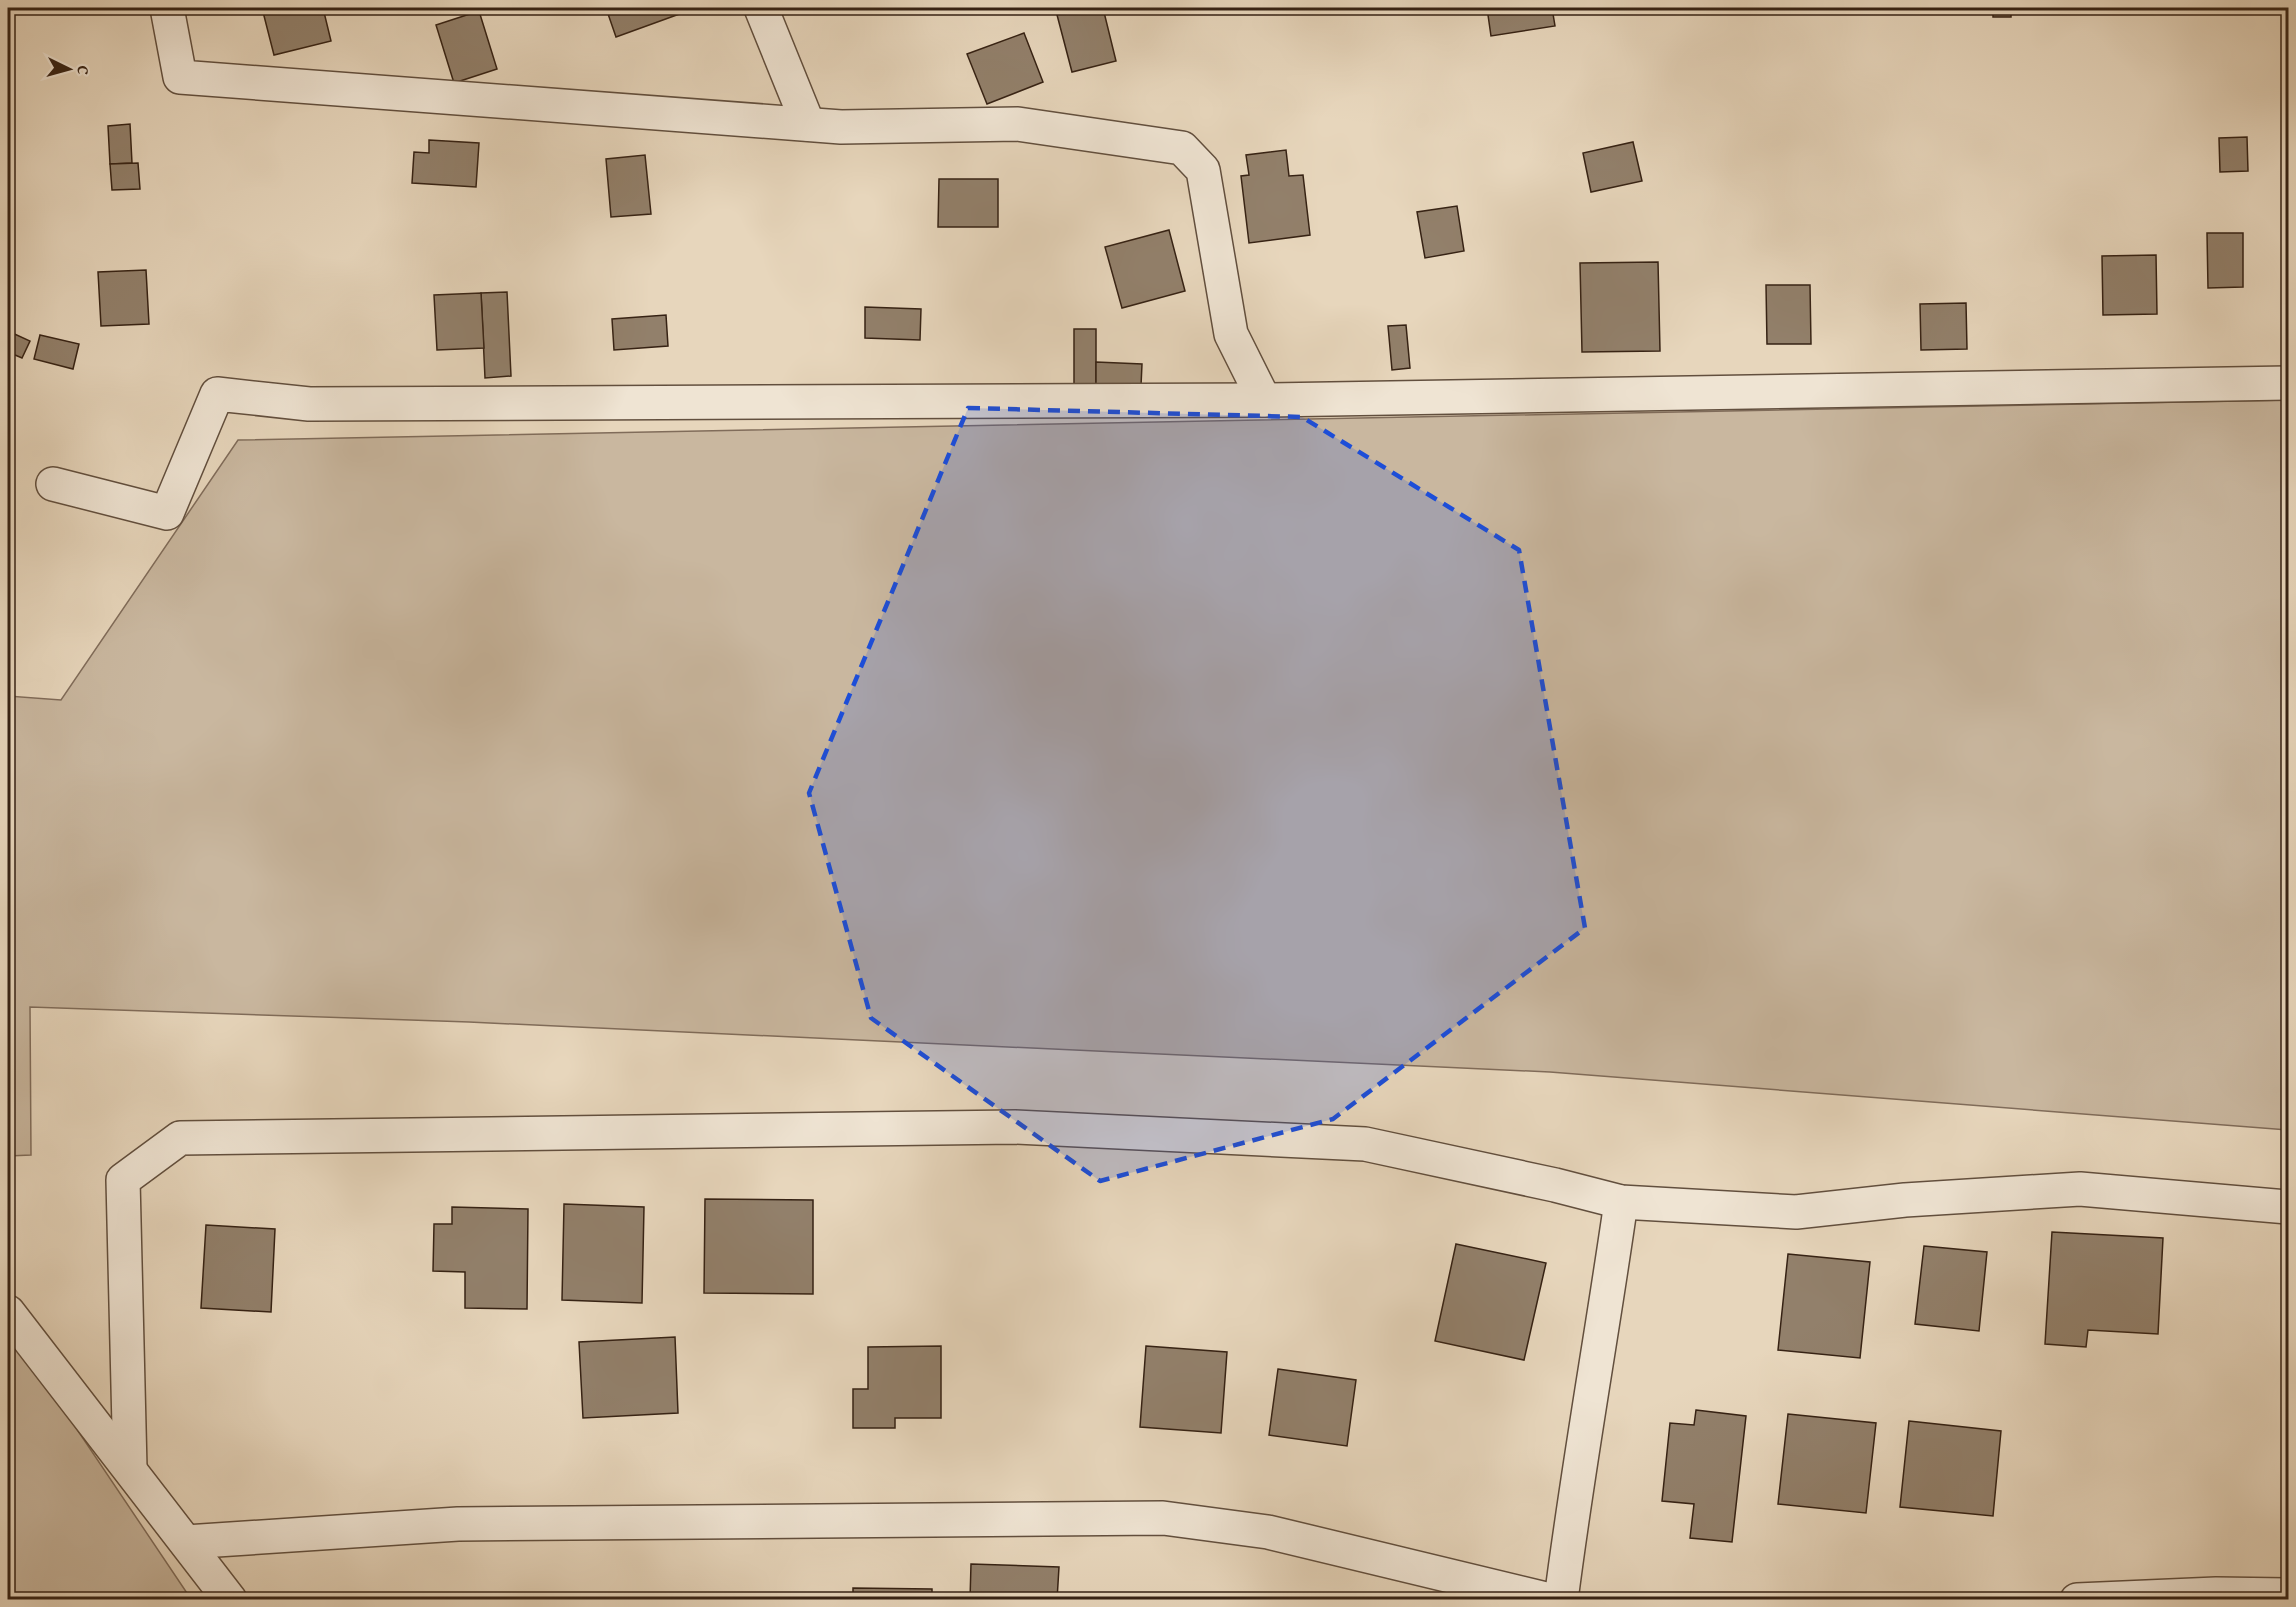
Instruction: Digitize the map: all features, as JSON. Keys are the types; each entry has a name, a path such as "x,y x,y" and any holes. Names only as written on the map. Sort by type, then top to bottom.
{"street":[{"path":"167,8 180,77 841,127 1018,124 1182,148 1203,170 1231,334 1264,400"},
{"path":"761,8 808,124"},
{"path":"53,484 167,513 217,393 309,404 1264,400 2289,382"},
{"path":"130,1468 123,1180 180,1138 1015,1127 1365,1144 1555,1185 1621,1202 1796,1212 1905,1200 2080,1189 2289,1207"},
{"path":"1561,1599 1575,1490 1603,1331 1621,1202"},
{"path":"8,1312 230,1599"},
{"path":"186,1542 458,1524 1163,1518 1268,1532 1550,1599"},
{"path":"2077,1599 2216,1594 2289,1595"}],"highlighted area":[{"path":"968,408 1302,417 1519,550 1585,928 1333,1119 1100,1181 871,1018 809,793"}],"shaded area":[{"path":"2288,400 2288,1130 1550,1072 469,1022 30,1007 31,1155 8,1156 8,696 61,700 238,440"},
{"path":"8,1341 31,1361 191,1599 8,1599"}],"building":[{"path":"262,8 323,8 331,41 274,55"},
{"path":"606,8 696,8 616,37"},
{"path":"1070,8 1103,8 1116,61 1072,72 1056,11"},
{"path":"1487,8 1552,8 1555,26 1491,36"},
{"path":"1993,8 2011,8 2011,17 1993,17"},
{"path":"479,11 497,69 454,83 436,25"},
{"path":"1024,33 1043,82 987,104 967,54"},
{"path":"130,124 132,163 110,164 108,126"},
{"path":"2247,137 2248,171 2220,172 2219,138"},
{"path":"429,140 479,143 476,187 412,183 414,152 429,153"},
{"path":"1633,142 1642,181 1591,192 1583,153"},
{"path":"1286,150 1289,176 1303,175 1310,235 1249,243 1241,176 1249,175 1246,155"},
{"path":"645,155 651,214 611,217 606,159"},
{"path":"138,163 140,189 112,190 110,164"},
{"path":"939,179 998,179 998,227 938,227"},
{"path":"1457,206 1464,251 1425,258 1417,212"},
{"path":"1169,230 1185,291 1122,308 1105,247"},
{"path":"2207,233 2243,233 2243,287 2208,288"},
{"path":"2156,255 2157,314 2103,315 2102,256"},
{"path":"1658,262 1660,351 1582,352 1580,263"},
{"path":"146,270 149,324 101,326 98,272"},
{"path":"1766,285 1810,285 1811,344 1767,344"},
{"path":"507,292 511,376 485,378 481,293"},
{"path":"481,293 484,348 437,350 434,295"},
{"path":"1966,303 1967,349 1921,350 1920,304"},
{"path":"865,307 921,309 920,340 865,338"},
{"path":"666,315 668,346 614,350 612,319"},
{"path":"1406,325 1410,368 1392,370 1388,326"},
{"path":"1074,329 1096,329 1096,385 1074,384"},
{"path":"8,331 30,341 22,358 8,352"},
{"path":"40,335 79,344 73,369 34,359"},
{"path":"1096,362 1142,364 1141,386 1096,385"},
{"path":"705,1199 813,1200 813,1294 704,1293"},
{"path":"564,1204 644,1207 642,1303 562,1300"},
{"path":"452,1207 528,1209 527,1309 465,1308 465,1272 433,1271 434,1224 452,1224"},
{"path":"206,1225 275,1229 271,1312 201,1308"},
{"path":"2052,1232 2163,1238 2158,1334 2088,1330 2086,1347 2045,1344"},
{"path":"1456,1244 1546,1263 1524,1360 1435,1341"},
{"path":"1924,1246 1987,1252 1979,1331 1915,1324"},
{"path":"1788,1254 1870,1262 1860,1358 1778,1350"},
{"path":"675,1337 678,1413 583,1418 579,1342"},
{"path":"941,1346 941,1418 895,1418 895,1428 853,1428 853,1389 868,1389 868,1347"},
{"path":"1146,1346 1227,1352 1221,1433 1140,1427"},
{"path":"1278,1369 1356,1380 1347,1446 1269,1435"},
{"path":"1696,1410 1746,1416 1732,1542 1690,1538 1694,1504 1662,1501 1670,1423 1694,1425"},
{"path":"1788,1414 1876,1423 1866,1513 1778,1504"},
{"path":"1909,1421 2001,1431 1993,1516 1900,1507"},
{"path":"971,1564 1059,1567 1057,1600 970,1600"},
{"path":"853,1588 932,1589 932,1600 853,1600"}]}
